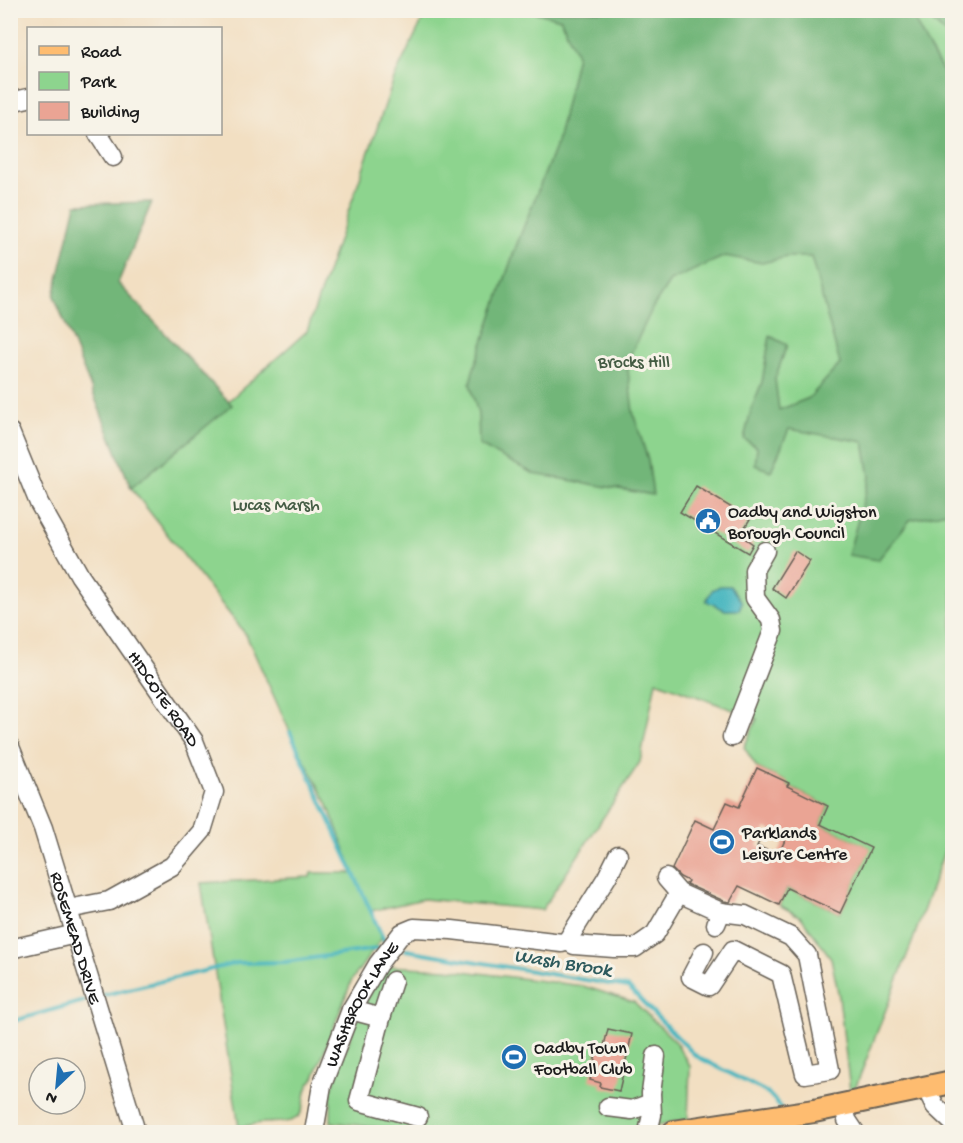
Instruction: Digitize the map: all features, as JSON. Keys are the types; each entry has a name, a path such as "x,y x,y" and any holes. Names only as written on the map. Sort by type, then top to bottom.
{"main road":[{"path":"675,1132 844,1105 952,1082"}],"street":[{"path":"10,102 27,98"},
{"path":"99,135 113,157"},
{"name":"HIDCOTE ROAD","path":"10,432 39,503 80,576 194,741 214,792 202,831 172,866 109,901 68,909"},
{"path":"732,737 773,631 771,620 755,598 754,570 765,551"},
{"name":"ROSEMEAD DRIVE","path":"10,747 43,828 136,1132"},
{"path":"567,941 618,855"},
{"path":"666,878 679,893 718,918 745,915 791,937 807,955 830,1070 805,1074 781,974 734,950 709,986 691,977 704,952"},
{"name":"WASHBROOK LANE","path":"314,1132 322,1085 351,1010 378,964 402,933 414,928 452,930 562,943 567,941 570,944 584,946 635,948 656,934 679,893"},
{"path":"10,949 76,934"},
{"path":"393,981 359,1101 418,1117"},
{"path":"351,1010 381,1018"},
{"path":"648,1132 652,1115 651,1093 656,1056"},
{"path":"926,1088 935,1106 952,1122"},
{"path":"608,1107 632,1110 651,1103"},
{"path":"844,1105 847,1120 855,1132"}],"green space":[{"name":"Brocks Hill","path":"427,11 952,11 952,829 913,940 851,1099 839,997 831,958 801,917 779,905 787,888 840,913 870,848 820,824 828,806 757,768 744,747 757,719 656,681 640,762 542,910 423,899 371,911 382,938 352,980 314,1078 307,1089 300,1114 292,1121 239,1127 201,883 310,877 311,873 354,873 327,803 290,732 246,635 131,488 307,331 395,76"},
{"path":"530,11 907,11 912,15 952,87 952,511 910,520 878,560 848,555 870,477 864,442 789,429 771,471 755,465 757,447 744,439 751,410 762,382 770,336 787,345 775,379 779,410 809,398 840,364 811,257 787,257 762,263 725,256 670,281 653,307 627,362 633,412 648,460 653,495 534,474 479,445 478,414 470,384 473,371 515,249 557,142 577,55 561,19"},
{"path":"925,11 952,11 952,41 931,20"},
{"path":"152,202 118,283 232,405 131,488 54,296 76,204"},
{"name":"Oadby Town Football Club","path":"387,966 446,969 583,986 634,1002 674,1040 690,1066 688,1119 649,1127 592,1132 415,1132 331,1122 331,1091 346,1049 362,1007"}],"water":[{"path":"720,586 730,586 742,602 739,610 725,610 706,601 712,590"}],"building":[{"path":"696,486 750,519 740,535 753,544 748,553 680,512"},
{"path":"795,551 810,561 786,598 772,588"},
{"name":"Parklands Leisure Centre","path":"757,768 789,783 787,786 828,806 820,824 871,848 840,913 787,888 779,905 739,886 730,902 686,884 688,881 672,869 695,820 714,829 727,802 739,807","holes":["766,828 786,838 778,855 757,846"]},
{"path":"608,1029 632,1034 619,1091 600,1087 601,1083 590,1080 598,1045 604,1046"}],"waterway":[{"name":"Wash Brook","path":"290,732 386,945"},
{"path":"104,995 237,963 285,962 383,948"},
{"name":"Wash Brook","path":"406,950 628,987 696,1056 768,1093 781,1107"},
{"name":"Wash Brook","path":"10,1022 84,1001"},
{"name":"Wash Brook","path":"800,1128 804,1132"}],"place":[{"name":"Oadby and Wigston Borough Council","path":"708,521"},
{"name":"Parklands Leisure Centre","path":"722,842"},
{"name":"Oadby Town Football Club","path":"514,1057"}],"park label":[{"name":"Lucas Marsh","path":"276,504"}]}
